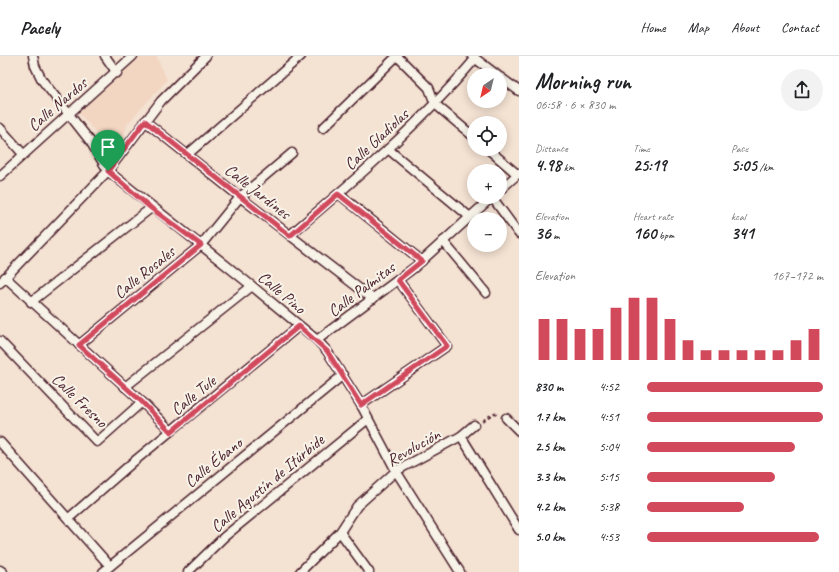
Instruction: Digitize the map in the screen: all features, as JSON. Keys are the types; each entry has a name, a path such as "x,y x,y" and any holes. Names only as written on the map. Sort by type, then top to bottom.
{"street":[{"name":"Calle Pino","path":"33,56 35,66 42,80 69,112 90,141 108,171 151,208 201,245 252,286 317,340 327,351 361,405 396,471 460,572"},
{"path":"105,56 116,73"},
{"name":"Calle Nardos","path":"0,176 69,112 116,73 133,56"},
{"path":"171,432 142,402 79,345 31,302 3,280 108,171 145,121 162,101 206,56"},
{"path":"188,154 301,56"},
{"path":"323,128 397,56 429,88 436,104 467,131"},
{"path":"473,57 488,68"},
{"name":"Calle Gladiolas","path":"290,236 436,104 473,57"},
{"path":"507,83 519,92"},
{"name":"Calle Jardines","path":"145,121 240,197 373,299"},
{"path":"0,128 23,154"},
{"path":"388,149 467,215"},
{"name":"Calle Rosales","path":"79,345 201,245 240,197 292,153"},
{"path":"496,156 518,174 507,184"},
{"path":"338,194 422,261"},
{"name":"Calle Palmitas","path":"476,212 484,204"},
{"path":"497,204 519,234"},
{"path":"31,302 151,208"},
{"name":"Calle Palmitas","path":"317,340 422,261 467,220"},
{"path":"444,241 486,293"},
{"path":"361,405 447,346 398,280"},
{"path":"125,387 252,286"},
{"name":"Calle Tule","path":"69,518 299,326"},
{"name":"Calle Fresno","path":"0,342 97,442 142,402"},
{"name":"Calle Ébano","path":"103,572 343,375"},
{"path":"506,418 519,431"},
{"name":"Calle Agustín de Itúrbide","path":"188,572 224,537 368,419"},
{"name":"Revolución","path":"300,572 340,532 357,506 396,471 461,436 474,425"},
{"path":"461,436 519,530"},
{"path":"0,442 110,566"},
{"path":"340,532 369,572"}],"path":[{"path":"474,425 494,413 506,418"}],"shaded area":[{"path":"140,56 156,56 167,80 128,123 121,144 110,149 78,112"}],"route":[{"path":"145,121 290,236 338,194 422,261 398,280 447,346 361,405 327,351 317,340 299,326 171,432 142,402 79,345 201,245 151,208 108,171 145,121"}]}
